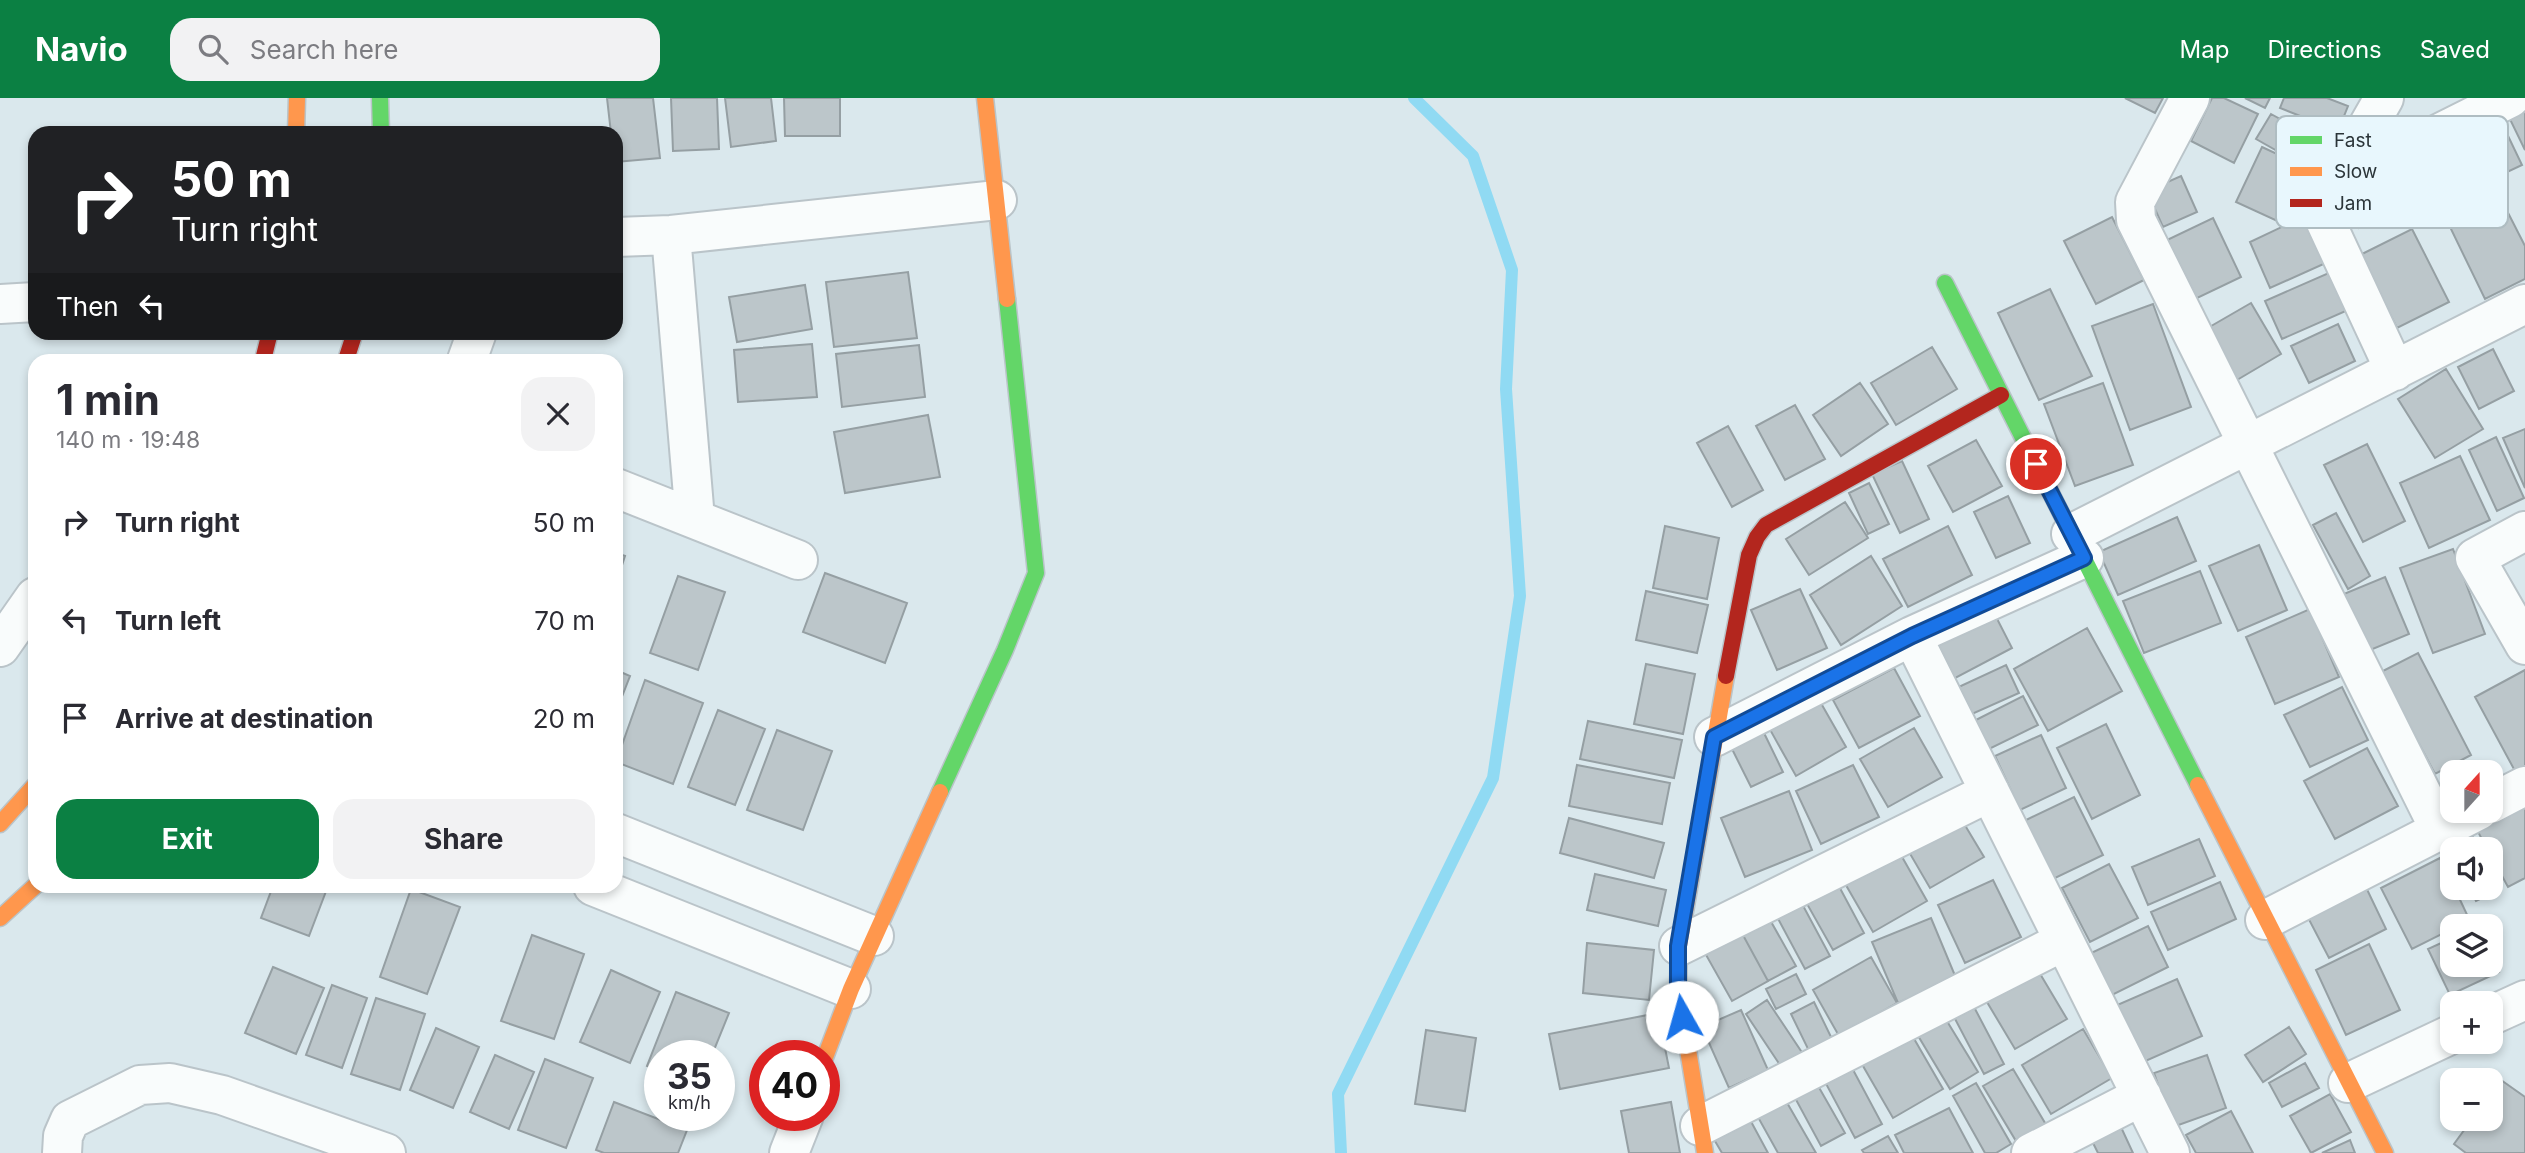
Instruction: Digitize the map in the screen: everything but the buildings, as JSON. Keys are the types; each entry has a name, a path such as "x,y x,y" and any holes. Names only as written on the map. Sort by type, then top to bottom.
{"street":[{"path":"296,126 297,98"},
{"path":"380,98 381,126"},
{"path":"832,1040 874,936 1005,650 1036,573 985,98"},
{"path":"2190,98 2135,202 2136,220 2440,830"},
{"path":"2374,116 2384,98"},
{"path":"2474,116 2510,98"},
{"path":"623,237 671,235 997,200"},
{"path":"2329,228 2395,371"},
{"path":"671,235 695,519"},
{"path":"1945,283 2385,1153"},
{"path":"0,304 28,302"},
{"path":"1714,737 1912,636 2077,546 2248,444 2525,304"},
{"path":"2001,395 1766,525 1749,555 1678,946 1678,989 1702,1140 2064,942"},
{"path":"623,491 798,560"},
{"path":"2525,531 2475,558 2525,645"},
{"path":"0,647 28,607"},
{"path":"1912,636 2170,1153"},
{"path":"2503,797 2525,786"},
{"path":"1678,946 1990,792"},
{"path":"0,824 28,793"},
{"path":"2265,920 2454,823"},
{"path":"623,836 874,936"},
{"path":"0,918 28,892"},
{"path":"611,893 851,989"},
{"path":"2503,1010 2525,1000"},
{"path":"2348,1083 2440,1040"},
{"path":"62,1153 63,1136 70,1121 140,1085 170,1083 222,1095 386,1153"},
{"path":"2031,1153 2142,1096"},
{"path":"789,1153 798,1131"}],"waterway":[{"path":"1341,1153 1338,1094 1493,778 1520,596 1506,389 1512,270 1473,156 1414,98"}],"traffic: fast":[{"path":"380,98 381,126"},
{"path":"1945,283 2198,785"},
{"path":"940,792 1005,650 1036,573 1007,299"}],"traffic: slow":[{"path":"296,126 297,98"},
{"path":"985,98 1007,299"},
{"path":"1705,1153 1678,989 1679,946 1726,676"},
{"path":"2198,785 2385,1153"},
{"path":"832,1040 851,989 940,792"},
{"path":"0,824 28,793"},
{"path":"0,918 28,892"}],"traffic: jam":[{"path":"264,354 268,340"},
{"path":"348,354 352,340"},
{"path":"1726,676 1749,555 1766,525 2001,395"}],"route":[{"path":"1682,1017 1678,989 1678,946 1714,737 1912,636 2084,558 2036,464"}]}
